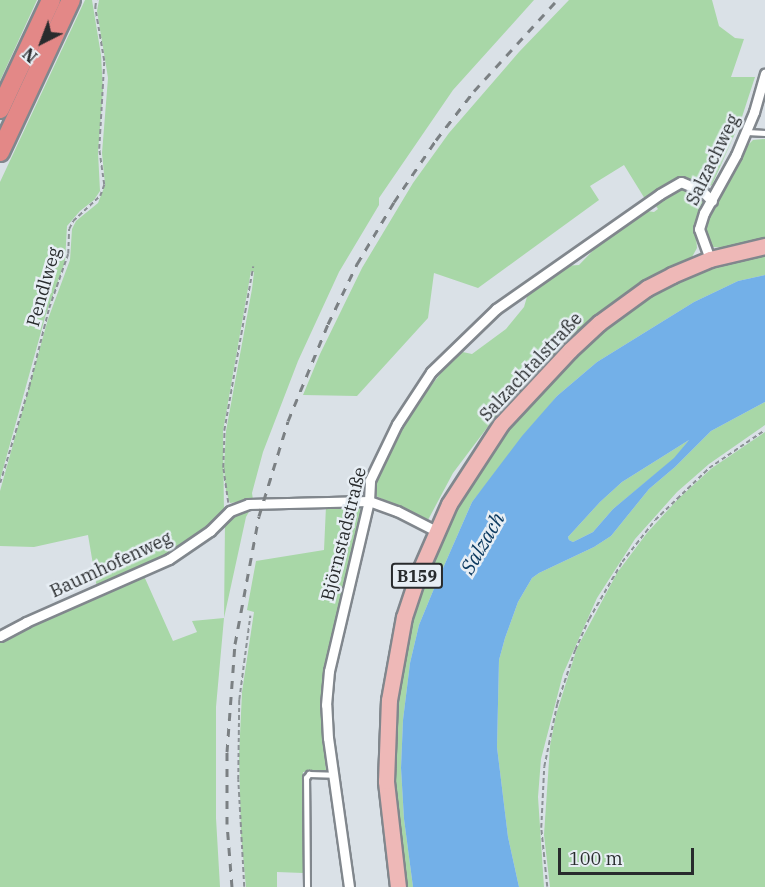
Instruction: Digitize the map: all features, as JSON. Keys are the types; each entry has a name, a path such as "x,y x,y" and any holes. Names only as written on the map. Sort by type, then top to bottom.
{"highway":[{"path":"0,109 51,0"},
{"path":"0,152 71,0"}],"main road":[{"name":"Salzachtalstraße","path":"398,887 386,781 389,700 404,617 436,531 472,465 501,424 570,350 599,323 647,288 710,260 765,246"}],"street":[{"name":"Salzachweg","path":"710,260 699,229 746,132 765,74"},
{"name":"Björnstadstraße","path":"349,887 333,775 326,705 329,671 369,501 370,480 397,424 431,372 496,309 660,194 681,182 702,191 712,201"},
{"path":"230,511 248,504 369,501 398,511 436,531"},
{"name":"Baumhofenweg","path":"0,636 26,622 169,559 210,531 230,511"}],"lane":[{"path":"746,132 765,133"},
{"path":"307,887 306,778 309,774 333,775"}],"path":[{"name":"Pendlweg","path":"0,483 29,387 49,308 68,254 69,229 73,220 100,196 104,185 99,149 104,60 95,8 96,0"},
{"path":"230,511 224,480 224,431 253,267"},
{"path":"547,887 541,828 544,767 556,705 575,650 589,619 622,562 655,520 710,468 765,430"},
{"path":"244,887 238,780 239,711 250,616"}],"green space":[{"path":"0,0 37,0 0,81"},
{"path":"85,0 92,0 101,55 103,90 98,152 100,191 94,200 67,226 65,262 46,314 0,480 0,182"},
{"path":"99,0 534,0 453,90 379,198 379,205 339,272 298,361 263,452 252,493 253,500 230,503 226,491 224,468 226,431 252,289 254,272 251,271 223,431 224,512 182,549 97,588 88,535 34,547 0,546 0,491 48,319 70,260 72,229 76,221 98,203 105,185 102,153 108,78 97,11"},
{"path":"569,0 712,0 719,26 735,38 744,39 731,77 755,77 741,120 712,185 704,188 684,178 679,179 645,199 624,165 590,186 599,200 478,288 434,273 428,318 357,396 303,395 320,354 362,268 413,183 449,133 519,52"},
{"path":"765,139 765,239 725,248 713,247 707,236 706,220 742,151 753,140"},
{"path":"683,186 699,194 704,201 695,226 697,248 692,257 645,281 594,320 511,396 453,473 428,520 376,496 375,477 403,422 458,351 472,354 506,329 524,307 529,290 563,266 579,265 609,234 647,211 654,212 658,209 654,203"},
{"path":"765,254 765,275 738,281 694,302 597,362 557,396 472,502 419,625 410,663 403,720 401,768 404,819 413,887 407,887 394,768 396,719 412,623 447,520 507,425 590,338 637,302 664,287 689,276"},
{"path":"765,402 765,425 709,464 677,492 635,539 597,598 563,674 541,759 538,797 544,887 519,887 508,837 497,747 499,660 518,602 532,578 539,573 594,547 611,536 649,489 711,431"},
{"path":"765,432 765,887 550,887 544,835 550,746 556,715 577,648 617,573 647,533 678,499 712,468"},
{"path":"689,440 675,458 613,509 593,532 573,542 569,540 568,537 622,482"},
{"path":"326,506 362,509 326,670 323,711 326,771 303,772 303,873 277,872 277,887 246,887 241,835 239,756 242,692 254,612 247,610 256,561 324,550"},
{"path":"250,510 246,517 224,618 225,522 238,513"},
{"path":"144,576 173,641 197,632 192,621 224,618 216,707 216,818 220,887 0,887 0,640 72,604"}],"water":[{"name":"Salzach","path":"765,275 765,402 711,431 649,489 611,536 594,547 539,573 532,578 518,602 499,660 497,747 508,837 519,887 413,887 404,819 401,768 403,720 410,663 419,625 472,502 522,436 557,396 597,362 694,302 738,281","holes":["689,440 674,458 613,509 593,532 573,542 569,540 568,537 622,482"]}],"railway":[{"path":"232,887 227,824 227,752 235,644 259,516 288,421 328,324 357,264 394,202 436,140 474,91 557,0"}]}
